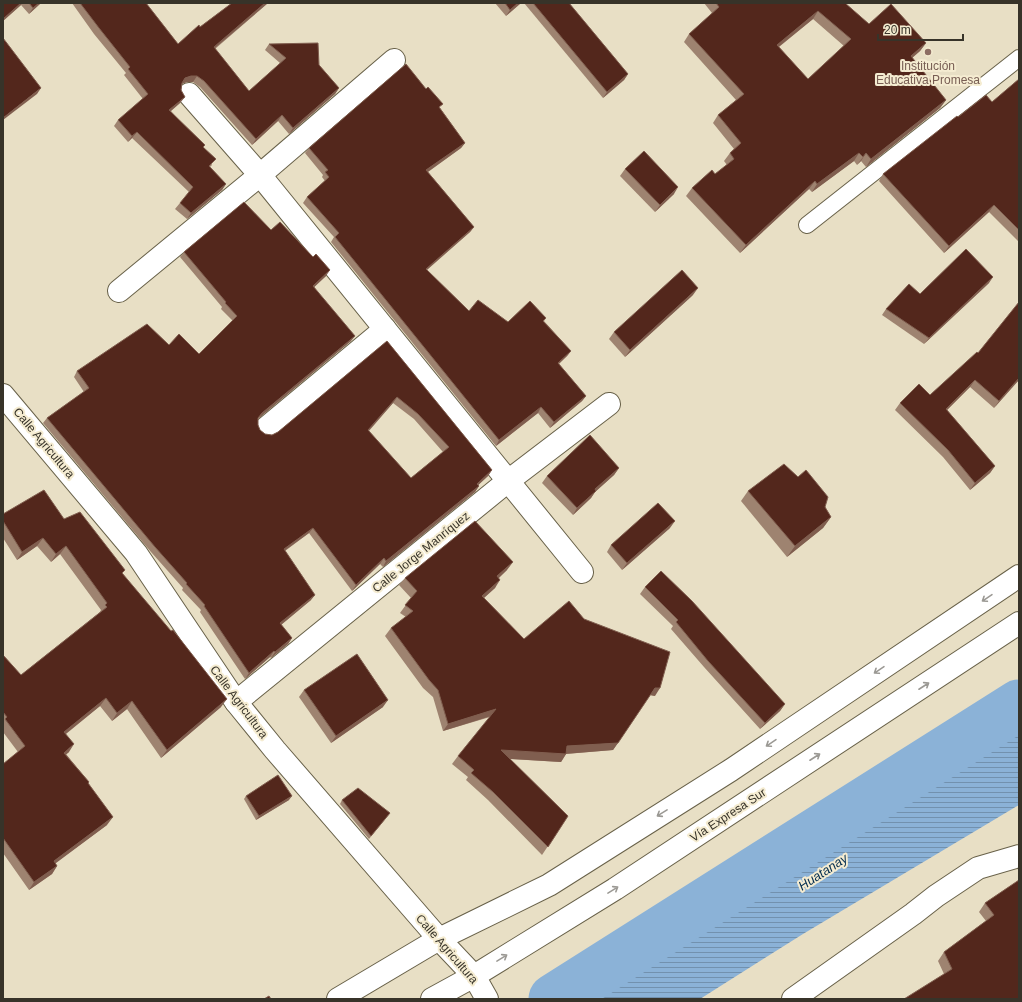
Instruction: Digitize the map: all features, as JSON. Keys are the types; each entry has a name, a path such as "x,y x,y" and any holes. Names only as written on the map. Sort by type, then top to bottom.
{"street":[{"path":"119,291 260,175 394,60"},
{"path":"189,94 260,175 582,572"},
{"path":"266,428 385,330"},
{"name":"Calle Agricultura","path":"3,395 136,553 236,702 275,750 439,939 474,976 487,999"},
{"name":"Calle Jorge Manríquez","path":"236,702 508,481 609,404"},
{"path":"338,999 439,939 555,880 731,770 1019,576"},
{"name":"Vía Expresa Sur","path":"432,999 474,976 615,889 1019,623"},
{"path":"799,997 914,914 936,896 978,868 1019,856"}],"lane":[{"path":"807,225 1019,58"}],"water":[{"name":"Huatanay","path":"1019,705 1019,805 803,934 700,999 554,999"}],"building":[{"path":"3,3 21,3 3,19"},
{"path":"29,3 39,3 33,8"},
{"path":"80,3 146,3 178,44 199,25 200,27 232,3 265,3 214,47 249,91 286,58 269,44 318,43 319,65 339,88 293,128 282,115 256,139 204,81 197,76 185,78 182,83 181,90 185,97 169,110 205,145 203,147 216,159 209,166 226,184 191,213 180,203 193,187 137,132 132,136 118,120 148,94 128,69 130,67"},
{"path":"505,3 518,3 510,10"},
{"path":"533,3 569,3 628,74 607,92"},
{"path":"716,3 845,3 869,24 891,4 926,43 911,56 946,100 871,159 866,153 863,157 859,153 817,184 815,181 746,245 692,188 712,170 715,174 734,159 730,153 741,143 718,115 744,94 689,34 719,7","holes":["818,11 851,39 808,79 777,45"]},
{"path":"3,38 41,88 3,118"},
{"path":"406,64 426,89 428,87 443,104 439,107 465,143 426,170 474,227 426,269 469,311 478,300 508,322 530,301 546,318 543,321 571,351 558,363 586,396 554,422 541,407 499,440 335,237 339,233 307,197 329,177 325,172 328,170 309,148"},
{"path":"1019,79 1019,230 994,205 949,246 883,174 986,95 992,102"},
{"path":"644,151 678,187 660,205 625,169"},
{"path":"244,202 271,230 280,222 313,257 316,254 330,270 313,286 355,336 262,413 258,418 258,425 260,430 265,434 272,435 278,432 387,341 492,470 477,484 479,486 386,561 384,558 356,585 313,528 284,549 315,595 280,623 292,638 275,652 274,651 249,673 204,606 205,605 47,418 89,388 77,371 147,324 169,345 179,334 199,354 237,316 184,252","holes":["397,397 418,414 449,447 411,478 368,430"]},
{"path":"966,249 993,277 929,338 886,309 909,284 920,294"},
{"path":"682,270 698,288 630,350 614,332"},
{"path":"1019,302 1019,378 999,401 975,380 946,409 995,466 975,483 948,450 900,403 919,384 930,395 977,352 978,353"},
{"path":"590,435 619,468 595,489 596,491 577,508 547,476"},
{"path":"784,464 798,477 806,470 828,497 825,507 831,517 795,546 748,491"},
{"path":"44,490 64,519 80,512 125,570 122,573 171,631 173,630 227,699 167,750 132,701 117,713 106,698 64,732 74,744 64,753 89,782 88,783 113,817 54,861 57,866 34,882 3,838 3,764 25,746 5,719 7,717 3,712 3,655 21,675 107,607 105,605 107,603 66,546 56,554 43,538 22,552 3,521 3,514"},
{"path":"658,503 675,521 627,563 611,545"},
{"path":"475,521 513,562 497,576 500,580 482,596 524,639 569,601 584,619 670,652 660,688 655,688 618,743 567,746 566,754 501,750 568,816 548,847 493,792 471,773 474,770 458,756 496,709 448,724 438,690 391,628 413,611 405,605 417,591 405,578"},
{"path":"661,571 692,601 785,704 765,723 708,661 676,622 678,620 645,587"},
{"path":"357,654 388,700 336,736 304,690"},
{"path":"278,775 292,796 259,816 246,796"},
{"path":"358,788 390,813 371,836 342,800"},
{"path":"1019,880 1019,999 904,999 952,969 944,952 994,915 985,903"},
{"path":"269,996 271,999 264,999"}],"waterway":[{"path":"554,999 1019,705"}],"place":[{"name":"Institución Educativa Promesa","path":"928,52"}]}
